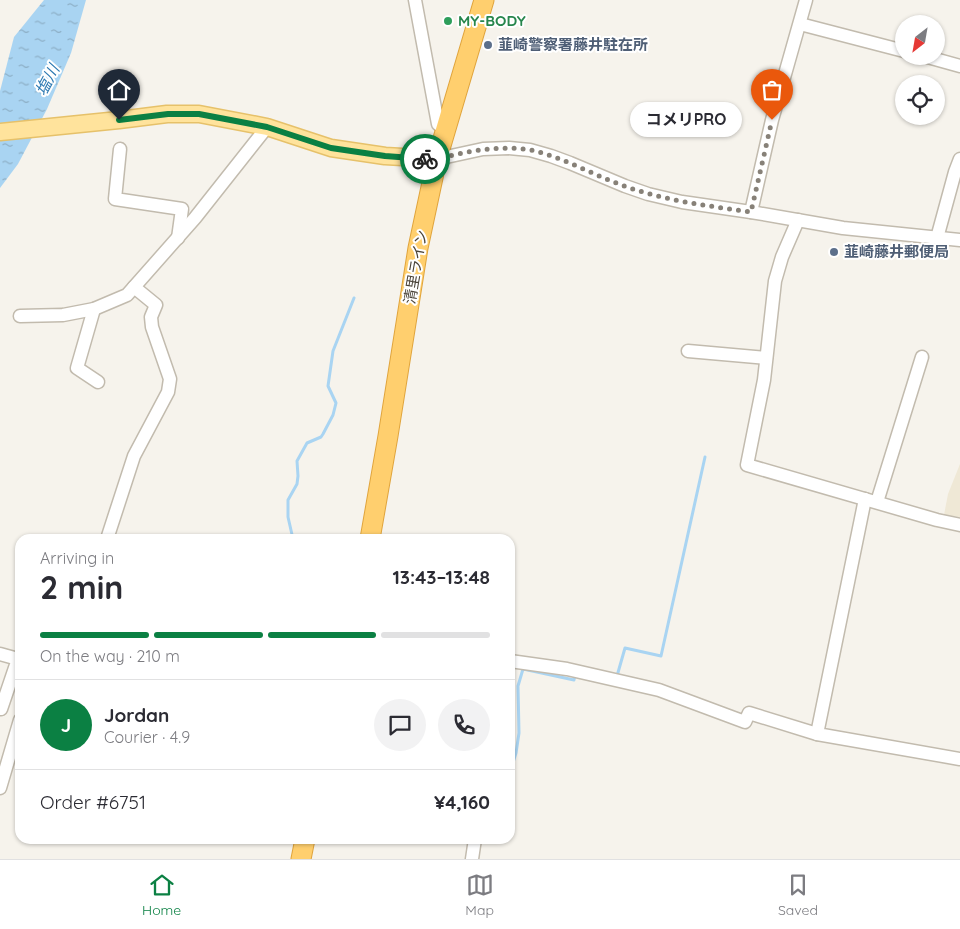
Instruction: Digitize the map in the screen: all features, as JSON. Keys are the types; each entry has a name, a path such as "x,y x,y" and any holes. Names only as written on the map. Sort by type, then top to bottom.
{"highway":[{"name":"清里ライン","path":"371,534 418,248 437,159 484,0"},
{"path":"301,859 304,844"}],"main road":[{"path":"0,132 168,114 199,114 267,127 331,148 385,156 437,159"}],"street":[{"path":"415,0 438,124 445,130"},
{"path":"751,212 772,120 806,0"},
{"path":"800,24 895,49"},
{"path":"945,62 960,66"},
{"path":"20,316 63,315 94,309 127,295 195,218 267,127"},
{"path":"437,159 483,150 509,148 530,150 558,158 648,194 682,202 842,228 960,240"},
{"path":"120,149 115,199 182,209 178,238"},
{"path":"937,238 960,159"},
{"path":"798,220 782,256 775,281 764,380 747,466 960,525"},
{"path":"109,534 134,456 168,392 170,379 152,326 151,318 156,306 134,287"},
{"path":"94,309 77,368 98,382"},
{"path":"688,352 766,358"},
{"path":"877,502 922,357"},
{"path":"817,734 865,499"},
{"path":"0,654 15,658"},
{"path":"515,662 567,669 659,690 744,722 749,713 817,734 960,759"},
{"path":"15,670 1,709 15,713"},
{"path":"1,783 15,737"},
{"path":"472,859 474,844"}],"shaded area":[{"path":"960,464 960,517 944,515 948,494"}],"water":[{"name":"塩川","path":"44,0 86,0 71,53 47,109 18,164 0,188 0,91 14,37"}],"waterway":[{"path":"292,534 288,517 288,500 297,484 297,461 307,443 321,437 333,415 336,403 328,386 333,351 354,298"},
{"path":"614,675 617,676 625,648 661,656 705,457"},
{"path":"515,756 519,733 518,686 523,669 574,680 575,675"}],"way so far":[{"path":"425,159 437,159 483,150 509,148 530,150 570,163 648,194 682,202 751,212 772,120"}],"place":[{"name":"MY-BODY","path":"448,21"},
{"name":"韮崎警察署藤井駐在所","path":"488,45"},
{"name":"コメリPRO","path":"772,120"},
{"name":"韮崎藤井郵便局","path":"834,252"}],"route":[{"path":"119,120 168,114 199,114 267,127 331,148 385,156 425,159"}]}
